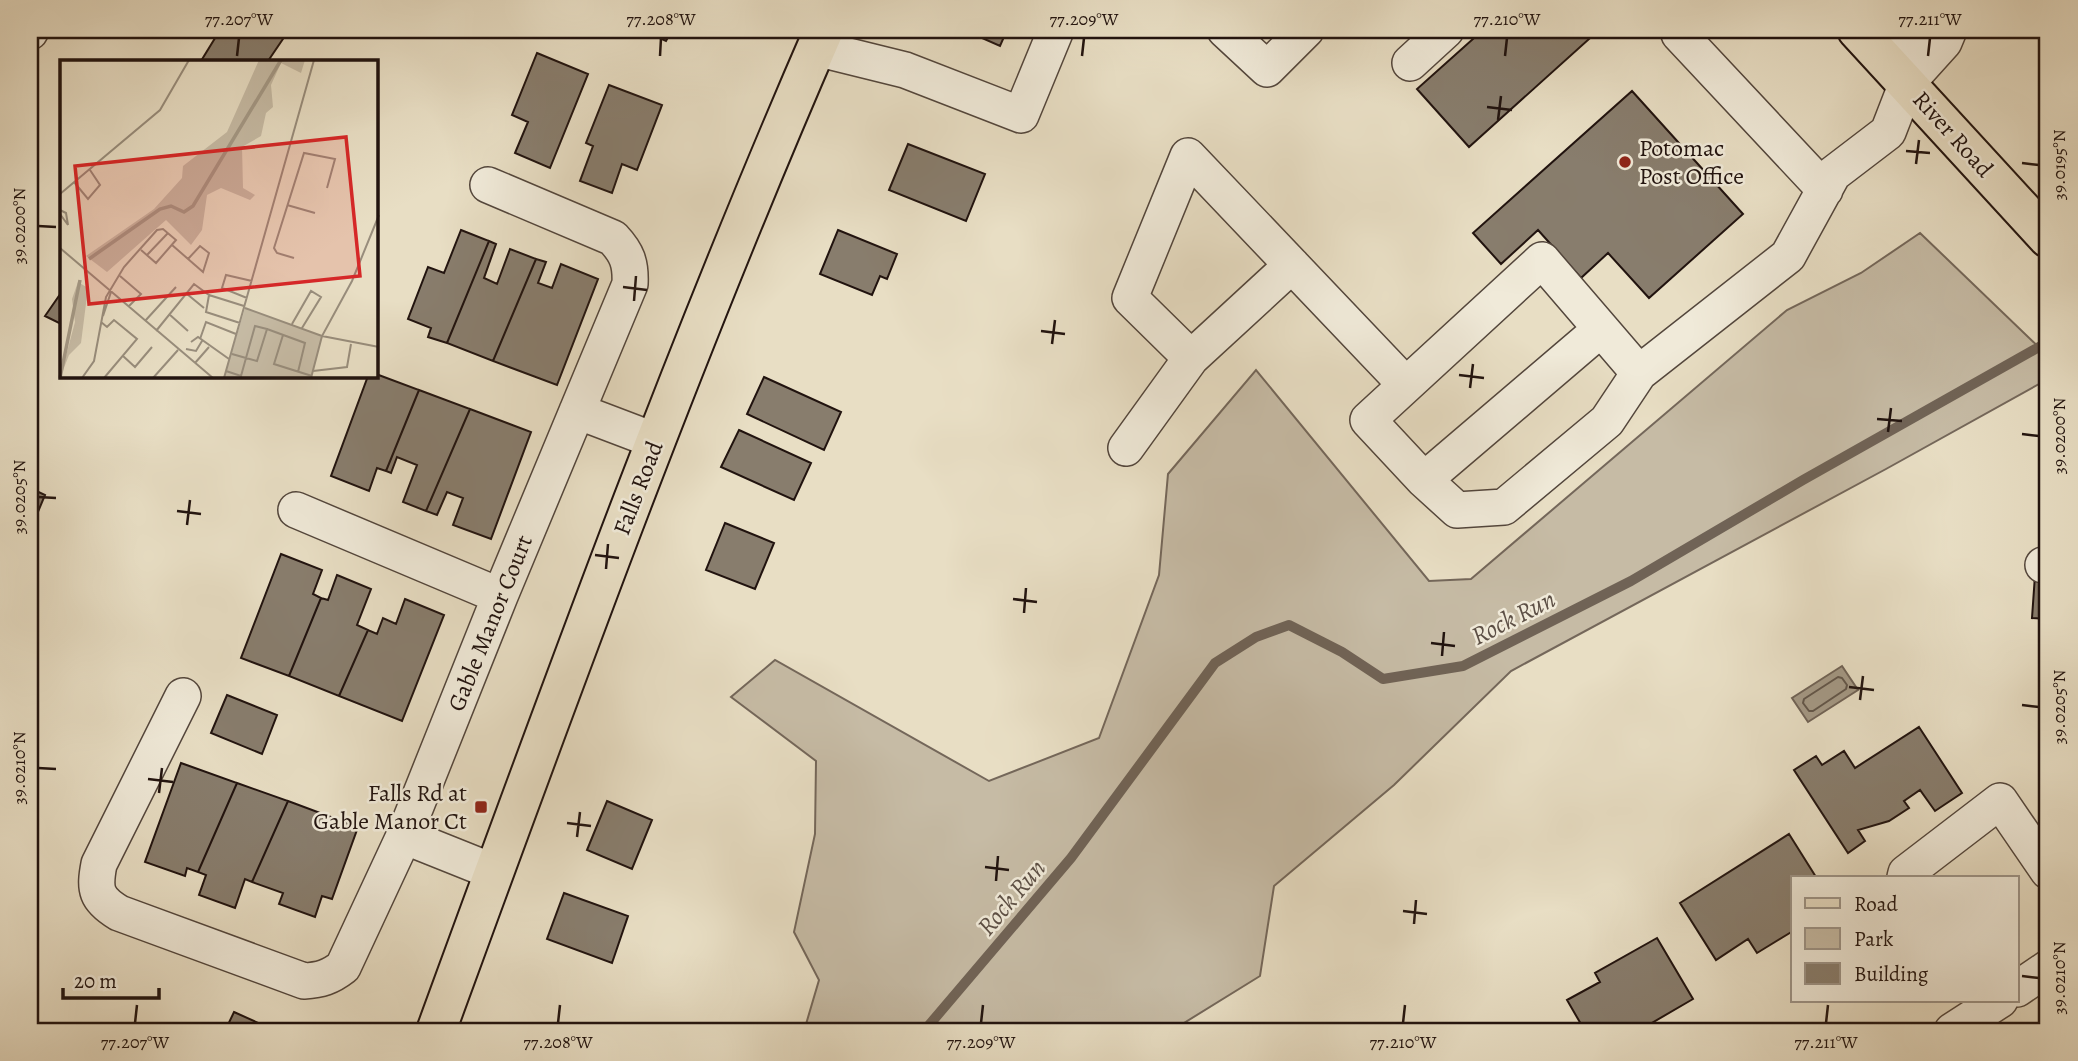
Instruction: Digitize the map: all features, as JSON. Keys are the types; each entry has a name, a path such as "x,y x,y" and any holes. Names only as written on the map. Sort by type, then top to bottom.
{"main road":[{"name":"River Road","path":"1857,30 2048,238"},
{"name":"Falls Road","path":"436,1031 596,594 774,144 820,39"}],"street":[{"path":"820,39 1021,115 1056,30"},
{"path":"1225,30 1266,69 1306,30"},
{"path":"1410,63 1446,30"},
{"path":"1684,30 1679,34 1825,190"},
{"path":"1639,373 1542,260 1368,420 1424,480 1457,510 1504,507 1606,421 1639,373 1788,256 1833,174 1888,132 1907,83 1908,30"},
{"path":"1907,83 1944,42 1949,30"},
{"path":"1191,358 1130,298 1188,156 1406,384"},
{"name":"Gable Manor Court","path":"183,696 99,864 95,884 103,903 119,913 304,981 321,981 333,975 343,967 404,836 630,284 631,266 625,250 613,238 488,185"},
{"path":"1126,448 1191,358 1292,265"},
{"path":"1424,480 1601,329"},
{"path":"577,411 656,441"},
{"path":"296,510 500,596"},
{"path":"1905,876 2000,801 2048,872"},
{"path":"404,836 494,872"},
{"path":"2018,988 2048,968"},
{"path":"1958,1017 1995,1002"}],"green space":[{"path":"1920,233 2048,356 2048,379 1511,671 1394,785 1274,886 1260,976 1171,1031 804,1031 819,980 794,932 815,834 816,761 731,697 775,660 989,781 1099,738 1159,575 1168,474 1256,370 1429,581 1471,579 1787,310 1861,273"}],"water":[{"path":"1842,666 1858,690 1808,722 1792,698"}],"building":[{"path":"220,30 289,30 269,60 202,60"},
{"path":"642,30 672,30 666,41"},
{"path":"964,30 1007,30 1000,46"},
{"path":"1483,30 1599,30 1469,147 1417,89"},
{"path":"537,53 588,74 550,168 515,153 528,122 512,115"},
{"path":"609,85 662,105 637,170 622,164 612,193 580,181 593,146 586,143"},
{"name":"Potomac Post Office","path":"1632,91 1743,214 1649,298 1608,253 1581,278 1538,230 1501,264 1473,233"},
{"path":"908,144 985,174 966,221 889,190"},
{"path":"461,230 489,241 447,343 428,337 431,328 408,319 428,267 444,273"},
{"path":"838,230 897,254 887,279 880,276 872,295 820,274"},
{"path":"489,241 496,244 484,278 497,284 510,249 536,259 493,361 447,343"},
{"path":"536,259 546,262 538,283 552,288 561,264 598,279 557,385 493,361"},
{"path":"60,294 60,324 45,316"},
{"path":"378,375 419,390 386,471 377,468 369,491 331,476 367,378 378,378"},
{"path":"764,377 841,412 824,450 747,414"},
{"path":"419,390 470,409 426,511 403,502 417,465 397,457 391,473 386,471"},
{"path":"470,409 531,432 491,539 453,525 463,498 447,492 437,515 426,511"},
{"path":"739,430 811,463 794,500 721,467"},
{"path":"30,488 45,495 30,531"},
{"path":"725,523 774,543 755,589 706,570"},
{"path":"281,554 322,570 313,594 321,598 289,676 241,658"},
{"path":"337,575 371,589 357,625 368,630 339,696 289,676 321,598 328,600"},
{"path":"2035,575 2048,576 2048,619 2032,618"},
{"path":"405,599 444,615 402,721 339,696 368,630 377,634 383,618 396,624"},
{"path":"227,695 277,715 262,754 211,733"},
{"path":"1919,727 1962,793 1935,811 1920,790 1904,801 1909,808 1889,821 1858,830 1865,841 1848,853 1794,770 1816,756 1822,765 1844,751 1855,768"},
{"path":"181,763 237,783 198,872 187,868 185,876 145,862"},
{"path":"237,783 288,801 252,882 245,879 235,908 199,895 206,875 198,872"},
{"path":"288,801 358,827 332,899 322,896 315,917 279,904 283,893 252,882"},
{"path":"607,801 652,820 632,869 587,850"},
{"path":"1789,834 1815,876 1791,876 1791,932 1757,953 1748,939 1716,960 1680,903"},
{"path":"564,893 628,916 612,963 547,939"},
{"path":"1657,938 1693,999 1638,1031 1585,1031 1567,1000 1600,982 1595,973"},
{"path":"234,1012 274,1030 225,1031"}],"waterway":[{"name":"Rock Run","path":"924,1031 1071,858 1215,663 1256,637 1289,625 1342,652 1383,679 1463,666 1631,581 2046,343"}],"place":[{"name":"Potomac Post Office","path":"1625,162"},
{"name":"Falls Rd at Gable Manor Ct","path":"481,807"}]}
